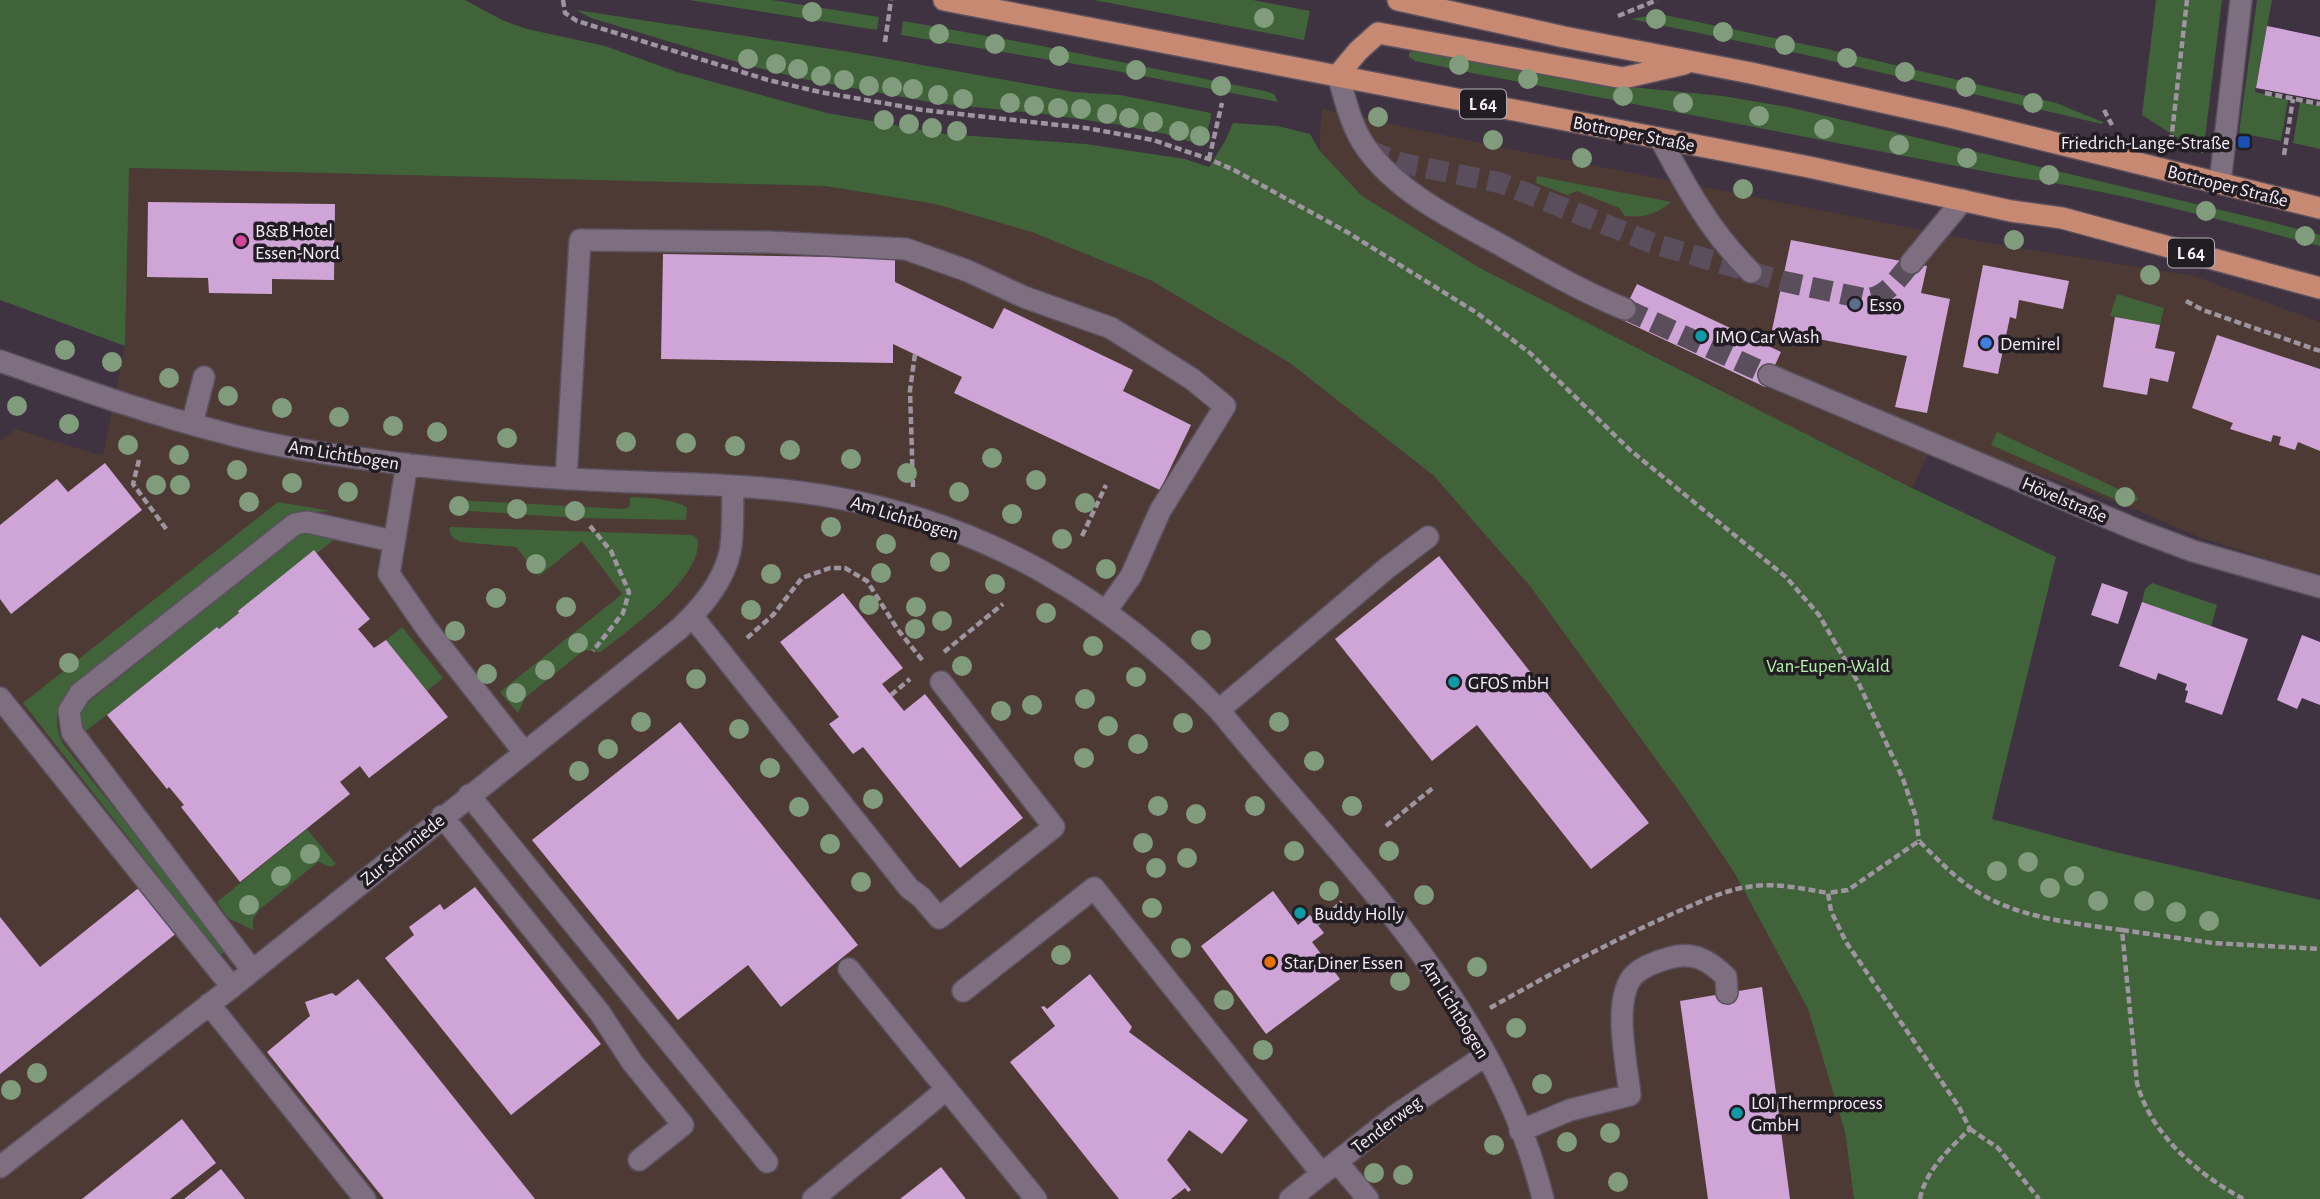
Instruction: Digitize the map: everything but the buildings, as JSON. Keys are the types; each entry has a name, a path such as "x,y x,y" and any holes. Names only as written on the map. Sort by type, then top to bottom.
{"main road":[{"name":"Bottroper Straße","path":"944,0 2062,218 2320,288"},
{"name":"Bottroper Straße","path":"1398,0 1954,118 2320,208"},
{"path":"1338,75 1378,33 1623,78 1692,62"}],"street":[{"path":"2220,183 2241,0"},
{"path":"1338,75 1353,127 1368,150 1393,177 1446,214 1541,269 1625,309"},
{"path":"1660,138 1706,219 1729,250 1751,272"},
{"path":"1911,263 1963,200"},
{"path":"566,479 580,240 768,242 906,248 968,271 1024,297 1111,328 1192,379 1225,406 1160,511 1131,576 1107,611"},
{"name":"Am Lichtbogen","path":"0,360 136,408 218,432 302,449 407,464 566,479 733,486 837,497 946,526 1038,568 1107,611 1168,660 1219,710 1408,937 1486,1055 1537,1172 1543,1199"},
{"name":"Hövelstraße","path":"1769,375 2137,530 2193,551 2320,587"},
{"path":"192,424 204,377"},
{"path":"407,464 389,574 427,629 524,752"},
{"name":"Zur Schmiede","path":"0,1167 232,987 442,816 663,643 709,596 721,574 729,554 733,486"},
{"path":"252,970 72,732 69,711 80,693 295,524 307,522 393,541"},
{"path":"1219,710 1428,537"},
{"path":"692,616 909,888 921,897 939,918 1054,827 941,682"},
{"path":"0,698 232,987"},
{"path":"469,795 767,1162"},
{"path":"442,816 600,1013 632,1062 683,1125 639,1160"},
{"path":"963,991 1094,888 1330,1168 1367,1199"},
{"path":"1520,1131 1570,1110 1630,1095 1622,1013 1624,991 1635,974 1671,957 1691,954 1712,962 1726,976 1727,993"},
{"path":"849,969 1037,1199"},
{"path":"209,1004 365,1199"},
{"name":"Tenderweg","path":"1290,1199 1395,1115 1486,1055"},
{"path":"813,1199 947,1090"}],"path":[{"path":"562,0 565,13 577,21 780,83 923,110 1114,132 1162,143 1209,159 1347,232 1477,313 1530,353 1670,484 1786,577 1819,615 1863,693 1903,779 1916,817 1919,841 1959,878 1989,899 2041,915 2213,943 2320,949"},
{"path":"885,42 891,0"},
{"path":"2168,171 2187,0"},
{"path":"2265,93 2320,104"},
{"path":"2284,155 2293,99"},
{"path":"1209,159 1222,103"},
{"path":"2186,301 2203,310 2320,351"},
{"path":"914,516 910,390 915,354"},
{"path":"139,460 134,484 167,530"},
{"path":"1082,536 1106,485"},
{"path":"590,526 611,551 629,592 623,613 593,651"},
{"path":"724,655 762,626 802,578 830,568 845,568 851,569 866,581 904,639 941,682"},
{"path":"1386,826 1434,787"},
{"path":"1919,841 1848,890 1828,893 1831,911 1846,942 1959,1107 1970,1129 1998,1148 2039,1199"},
{"path":"1317,924 1330,911"},
{"path":"2122,930 2137,1083 2141,1097 2160,1130 2176,1147 2221,1187 2243,1199"},
{"path":"1920,1199 1931,1173 1950,1148 1970,1129"}],"shaded area":[{"path":"1322,109 1485,144 1983,242 2194,276 2320,322 2320,576 2199,537 2127,506 1936,437 1912,488 1480,268 1362,196 1319,150"},
{"path":"128,168 825,186 935,204 1033,232 1152,281 1290,363 1434,476 1530,586 1684,798 1734,872 1808,1009 1845,1132 1854,1199 0,1199 0,441 15,429 103,456 125,346"}],"green space":[{"name":"Van-Eupen-Wald","path":"0,0 465,0 502,20 527,29 605,46 677,72 827,113 945,134 1086,144 1185,159 1209,167 1233,123 1278,126 1310,134 1319,150 1362,196 1480,268 1912,488 2056,557 1992,819 2107,850 2320,900 2320,1199 1854,1199 1845,1132 1808,1009 1734,872 1684,798 1530,586 1434,476 1290,363 1152,281 1032,232 935,204 825,186 129,168 125,346 0,300"},
{"path":"689,0 772,0 879,17 877,30"},
{"path":"1094,0 1253,0 1310,11 1304,40"},
{"path":"2156,0 2222,0 2203,154 2142,115"},
{"path":"2257,0 2272,0 2255,92 2288,100 2281,141 2239,133"},
{"path":"576,10 850,52 1073,92 1120,95 1211,113 1211,117 1204,146 1166,134 1120,125 935,103 803,79 747,65 591,18"},
{"path":"1660,14 1827,49 2056,103 2103,122 2102,124 1806,55 1631,19"},
{"path":"903,21 1265,91 1274,94 1278,102 1111,70 901,35"},
{"path":"1415,49 1580,82 1723,96 1788,107 2267,221 2320,235 2320,246 2091,190 1415,61 1409,57 1409,53"},
{"path":"2300,102 2320,106 2320,149 2293,143"},
{"path":"1537,176 1671,202 1650,214 1625,216 1619,208 1577,191 1567,195 1536,183"},
{"path":"2117,294 2164,308 2160,325 2110,316"},
{"path":"1997,432 2133,496 2135,494 2138,500 2128,505 1991,445"},
{"path":"630,497 680,504 687,507 686,520 579,518 453,510 454,500 625,509 630,506"},
{"path":"278,502 331,511 297,513 286,517 75,685 60,705 57,720 63,744 227,950 220,955 23,703"},
{"path":"450,527 692,535 697,538 697,553 690,569 678,585 645,617 601,652 584,650 525,698 518,713 500,692 622,594 582,541 539,576 516,547 461,542 451,535"},
{"path":"310,532 335,539 82,734 77,717 81,708 298,535"},
{"path":"2152,583 2217,605 2211,627 2142,602 2145,589"},
{"path":"402,627 443,678 427,691 386,640"},
{"path":"307,829 336,864 331,867 318,862 259,910 253,919 253,930 228,918 217,902"}],"tunnel":[{"path":"1368,150 1401,163 1501,183 1652,243 1782,281 1866,299 1886,291 1911,263"},
{"path":"1625,309 1769,375"}],"place":[{"name":"Friedrich-Lange-Straße","path":"2244,142"},
{"name":"B&B Hotel Essen-Nord","path":"241,241"},
{"name":"Esso","path":"1855,304"},
{"name":"IMO Car Wash","path":"1701,336"},
{"name":"Demirel","path":"1986,343"},
{"name":"GFOS mbH","path":"1454,682"},
{"name":"Buddy Holly","path":"1300,913"},
{"name":"Star Diner Essen","path":"1270,962"},
{"name":"LOI Thermprocess GmbH","path":"1737,1113"}]}
